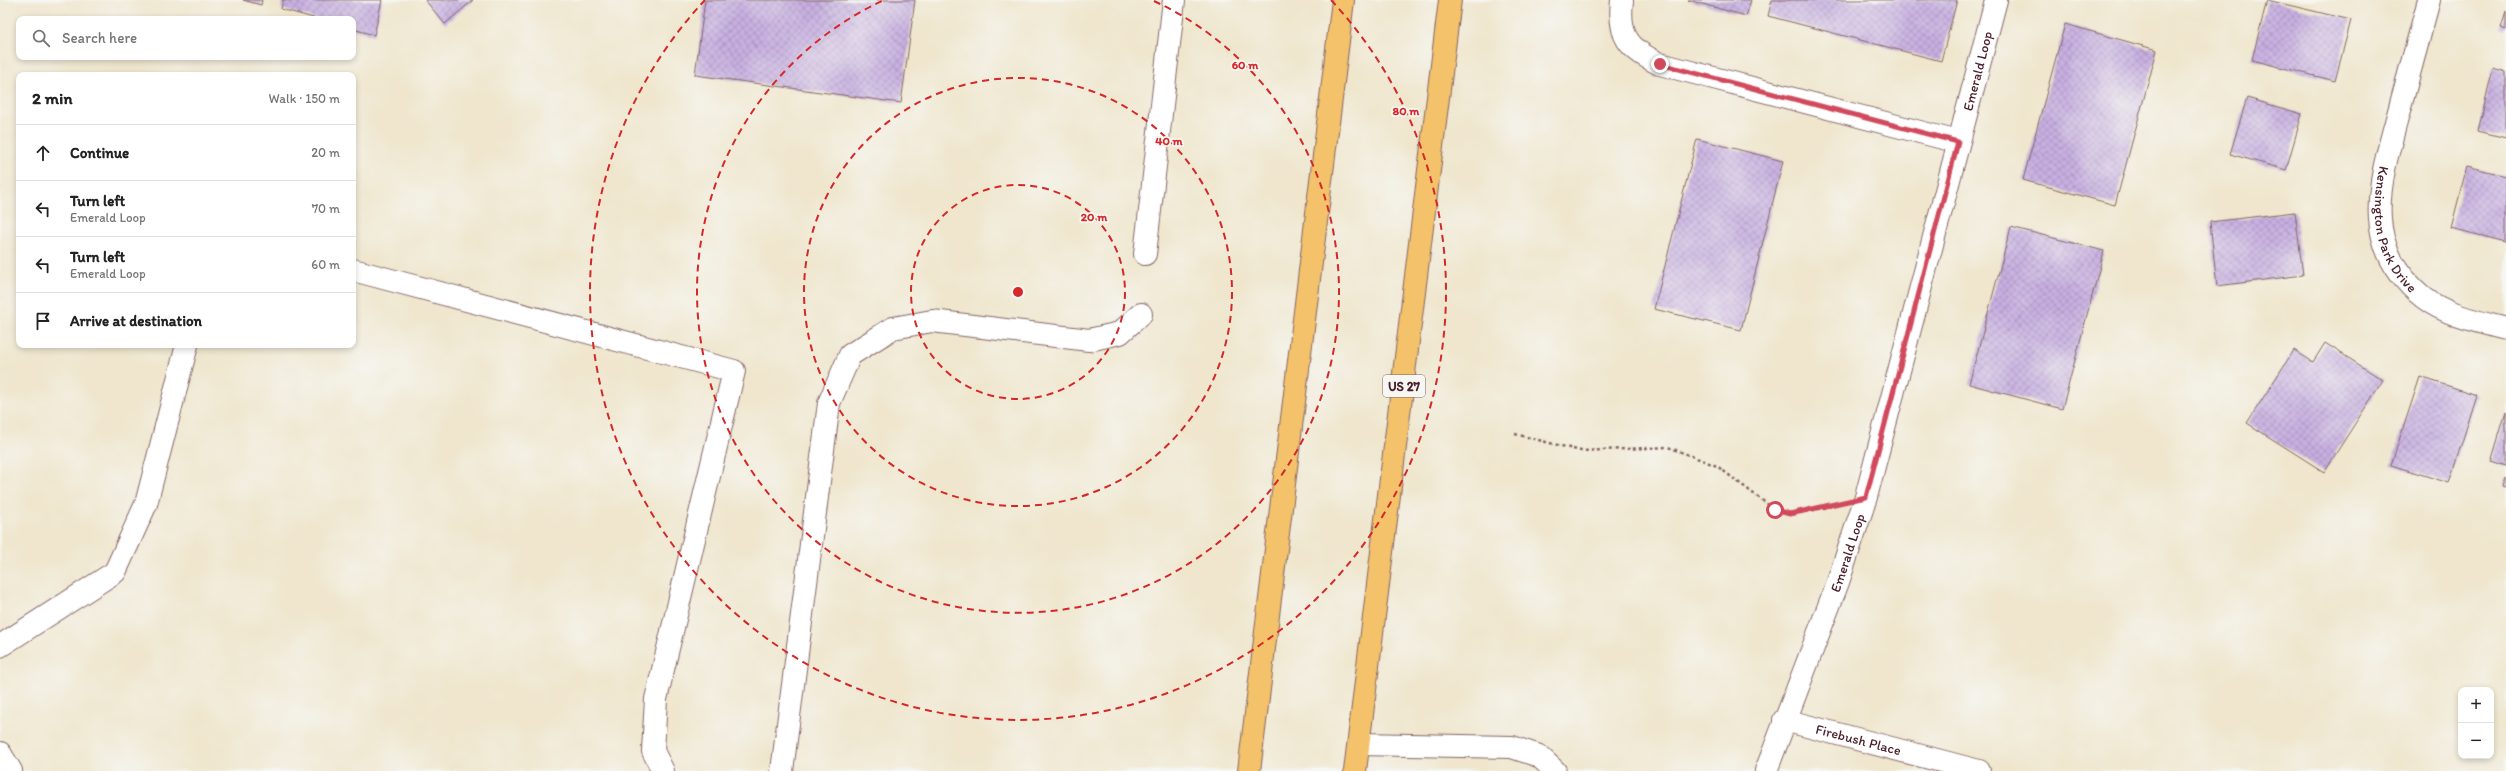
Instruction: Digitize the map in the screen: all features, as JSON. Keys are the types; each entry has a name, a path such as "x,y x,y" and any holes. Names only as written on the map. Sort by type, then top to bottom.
{"highway":[{"path":"1249,771 1344,0"},
{"name":"US 27","path":"1355,771 1450,0"}],"street":[{"path":"1146,254 1174,0"},
{"path":"1622,0 1620,17 1624,33 1631,46 1644,56 1660,64 1958,142"},
{"name":"Emerald Loop","path":"1766,771 1784,720 1838,582 1866,497 1996,0"},
{"name":"Kensington Park Drive","path":"2430,0 2384,168 2378,211 2382,235 2394,265 2405,280 2425,299 2450,312 2506,329"},
{"path":"356,271 734,371 656,699 653,751 663,771"},
{"path":"782,771 829,403 850,355 893,328 932,321 1089,340 1120,333 1141,314"},
{"path":"0,646 115,572 146,504 186,348"},
{"name":"Firebush Place","path":"1784,720 1979,771"},
{"path":"1359,744 1512,747 1539,756 1555,771"},
{"path":"0,753 11,771"}],"path":[{"path":"1515,434 1581,451 1668,446 1717,466 1762,502 1775,510 1790,514 1866,497"}],"building":[{"path":"243,0 262,0 261,5"},
{"path":"283,0 382,0 374,35 356,30 356,16 306,16 281,9"},
{"path":"425,0 473,0 445,24"},
{"path":"705,0 915,0 901,103 695,75"},
{"path":"1688,0 1751,0 1746,16"},
{"path":"1772,0 1957,0 1941,61 1768,16"},
{"path":"2267,0 2351,20 2335,81 2252,60"},
{"path":"2506,12 2506,30 2501,28"},
{"path":"2065,24 2157,50 2115,205 2023,180"},
{"path":"2493,68 2506,72 2506,138 2478,131"},
{"path":"2247,98 2302,114 2286,170 2230,154"},
{"path":"1697,139 1783,161 1741,330 1654,309"},
{"path":"2467,166 2506,176 2506,242 2451,228"},
{"path":"2295,212 2303,275 2217,286 2210,222"},
{"path":"2011,227 2104,251 2062,409 1969,384"},
{"path":"2325,343 2383,380 2324,472 2247,423 2294,350 2313,362"},
{"path":"2420,377 2477,395 2449,483 2391,465"},
{"path":"2506,412 2506,467 2491,462"},
{"path":"2506,478 2506,487 2503,486"}],"route":[{"path":"1660,64 1958,142 1866,497 1818,509 1790,514 1775,510"}]}
